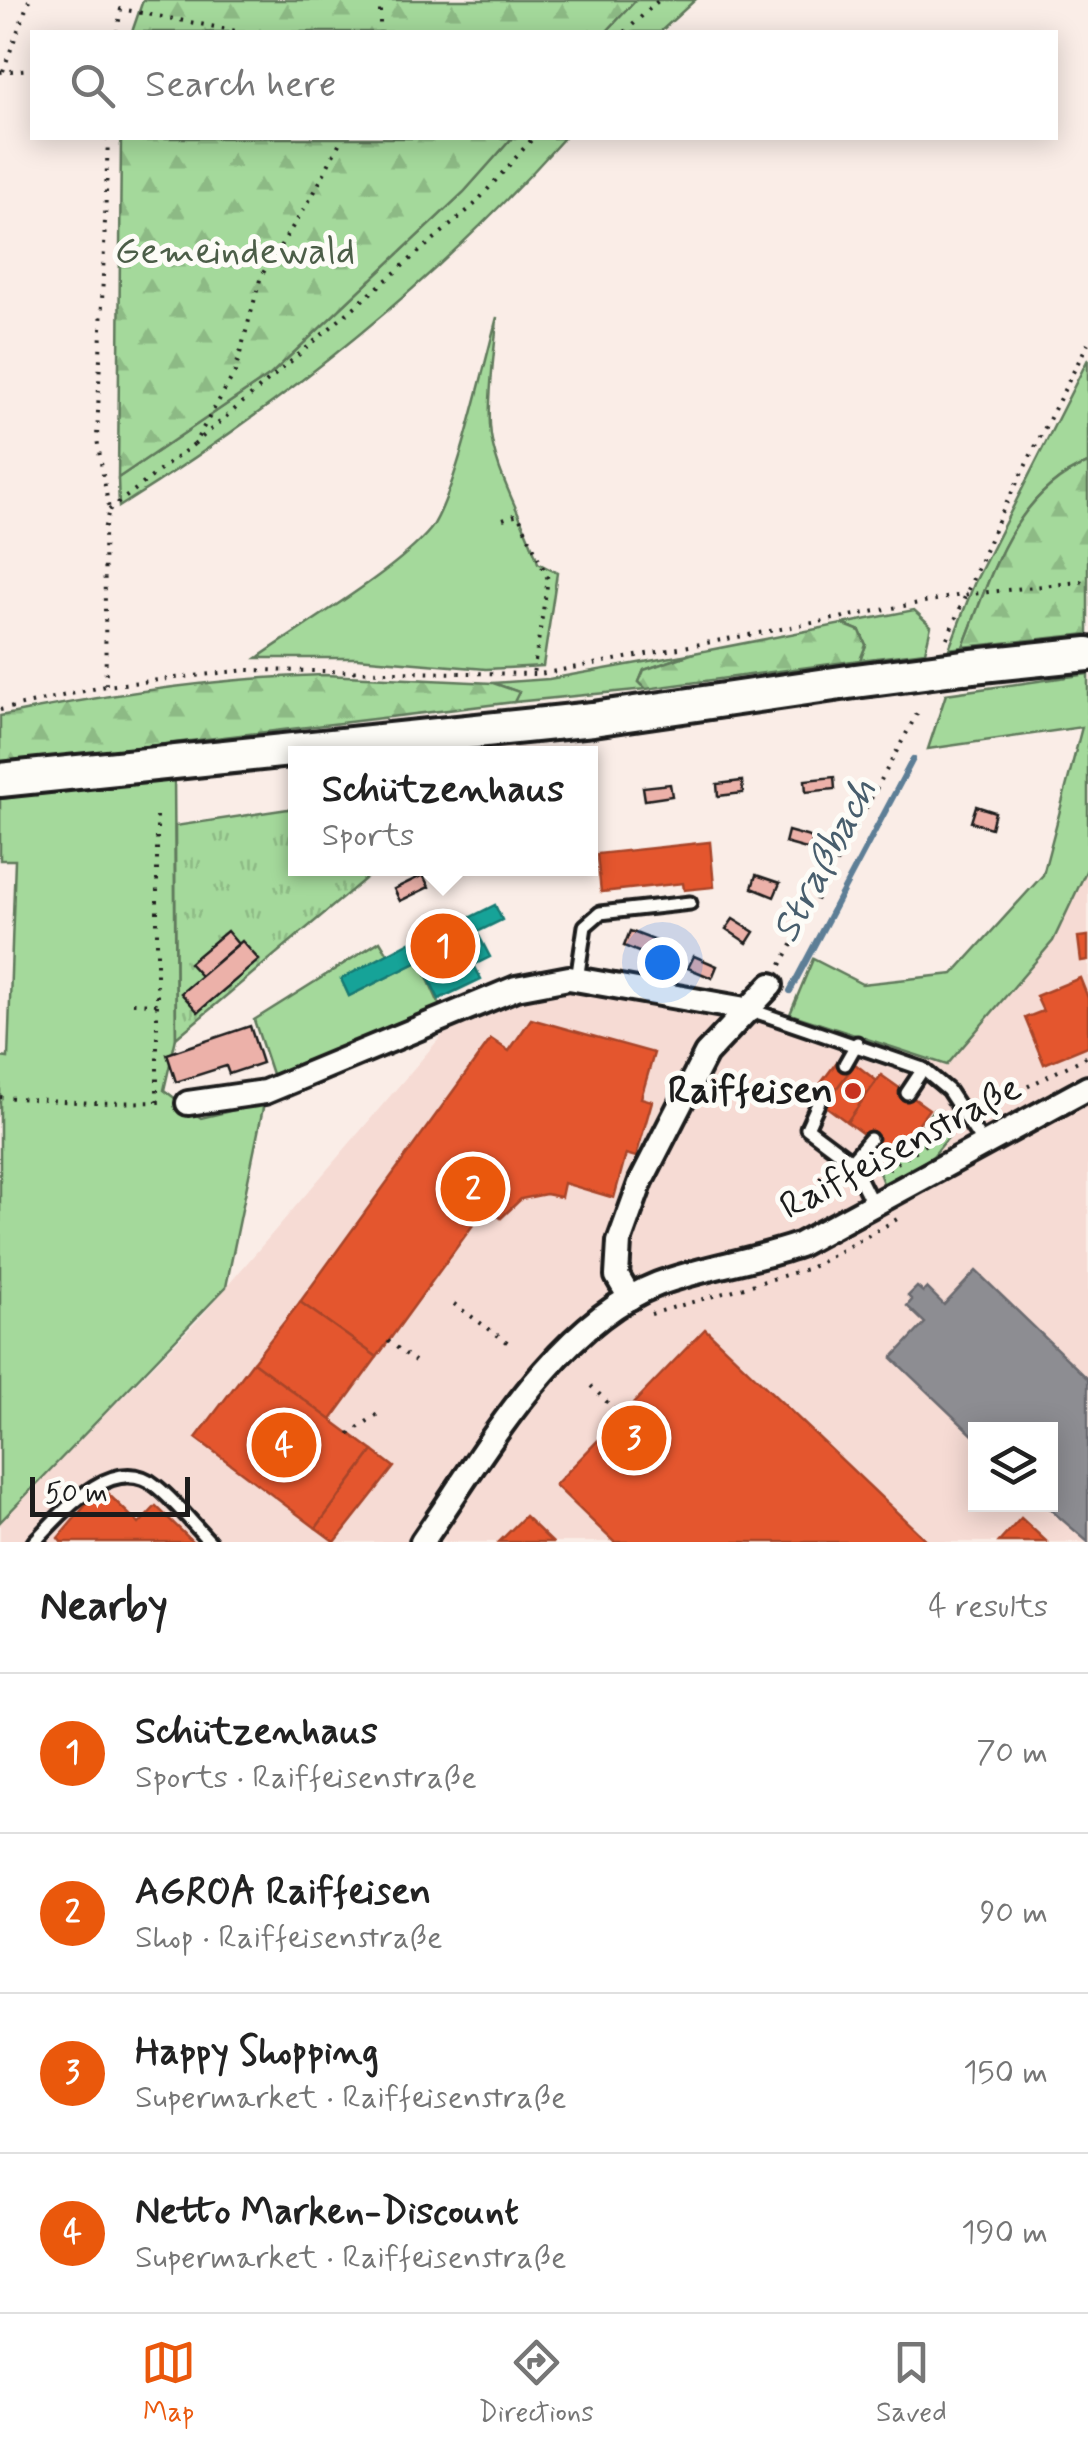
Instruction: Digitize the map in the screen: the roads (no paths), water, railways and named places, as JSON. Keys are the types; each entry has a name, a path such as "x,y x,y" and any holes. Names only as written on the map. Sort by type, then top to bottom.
{"main road":[{"path":"331,746 593,719 855,681 1088,654"},
{"path":"0,780 288,750"}],"street":[{"path":"188,1103 265,1092 516,988 578,980 751,1010"},
{"path":"630,1298 617,1276 619,1242 641,1181 706,1054 771,985"},
{"name":"Raiffeisenstraße","path":"422,1542 543,1374 574,1340 630,1298 659,1284 748,1263 800,1245 874,1207 982,1142 1088,1088"}],"lane":[{"path":"578,980 585,926 600,913 690,904"},
{"path":"751,1010 924,1069 948,1090 982,1142"},
{"path":"844,1064 857,1043"},
{"path":"907,1093 924,1069"},
{"path":"822,1095 807,1128 851,1160 874,1207"},
{"path":"851,1160 870,1138"},
{"path":"34,1542 88,1491 116,1478 135,1477 154,1484 210,1542"}],"waterway":[{"name":"Straßbach","path":"790,991 913,759"}],"place":[{"name":"Schützenhaus","path":"443,946"},
{"name":"Raiffeisen","path":"853,1091"},
{"name":"AGROA Raiffeisen","path":"473,1189"},
{"name":"Happy Shopping","path":"634,1438"},
{"name":"Netto Marken-Discount","path":"284,1445"}],"park label":[{"name":"Gemeindewald","path":"235,252"}]}
